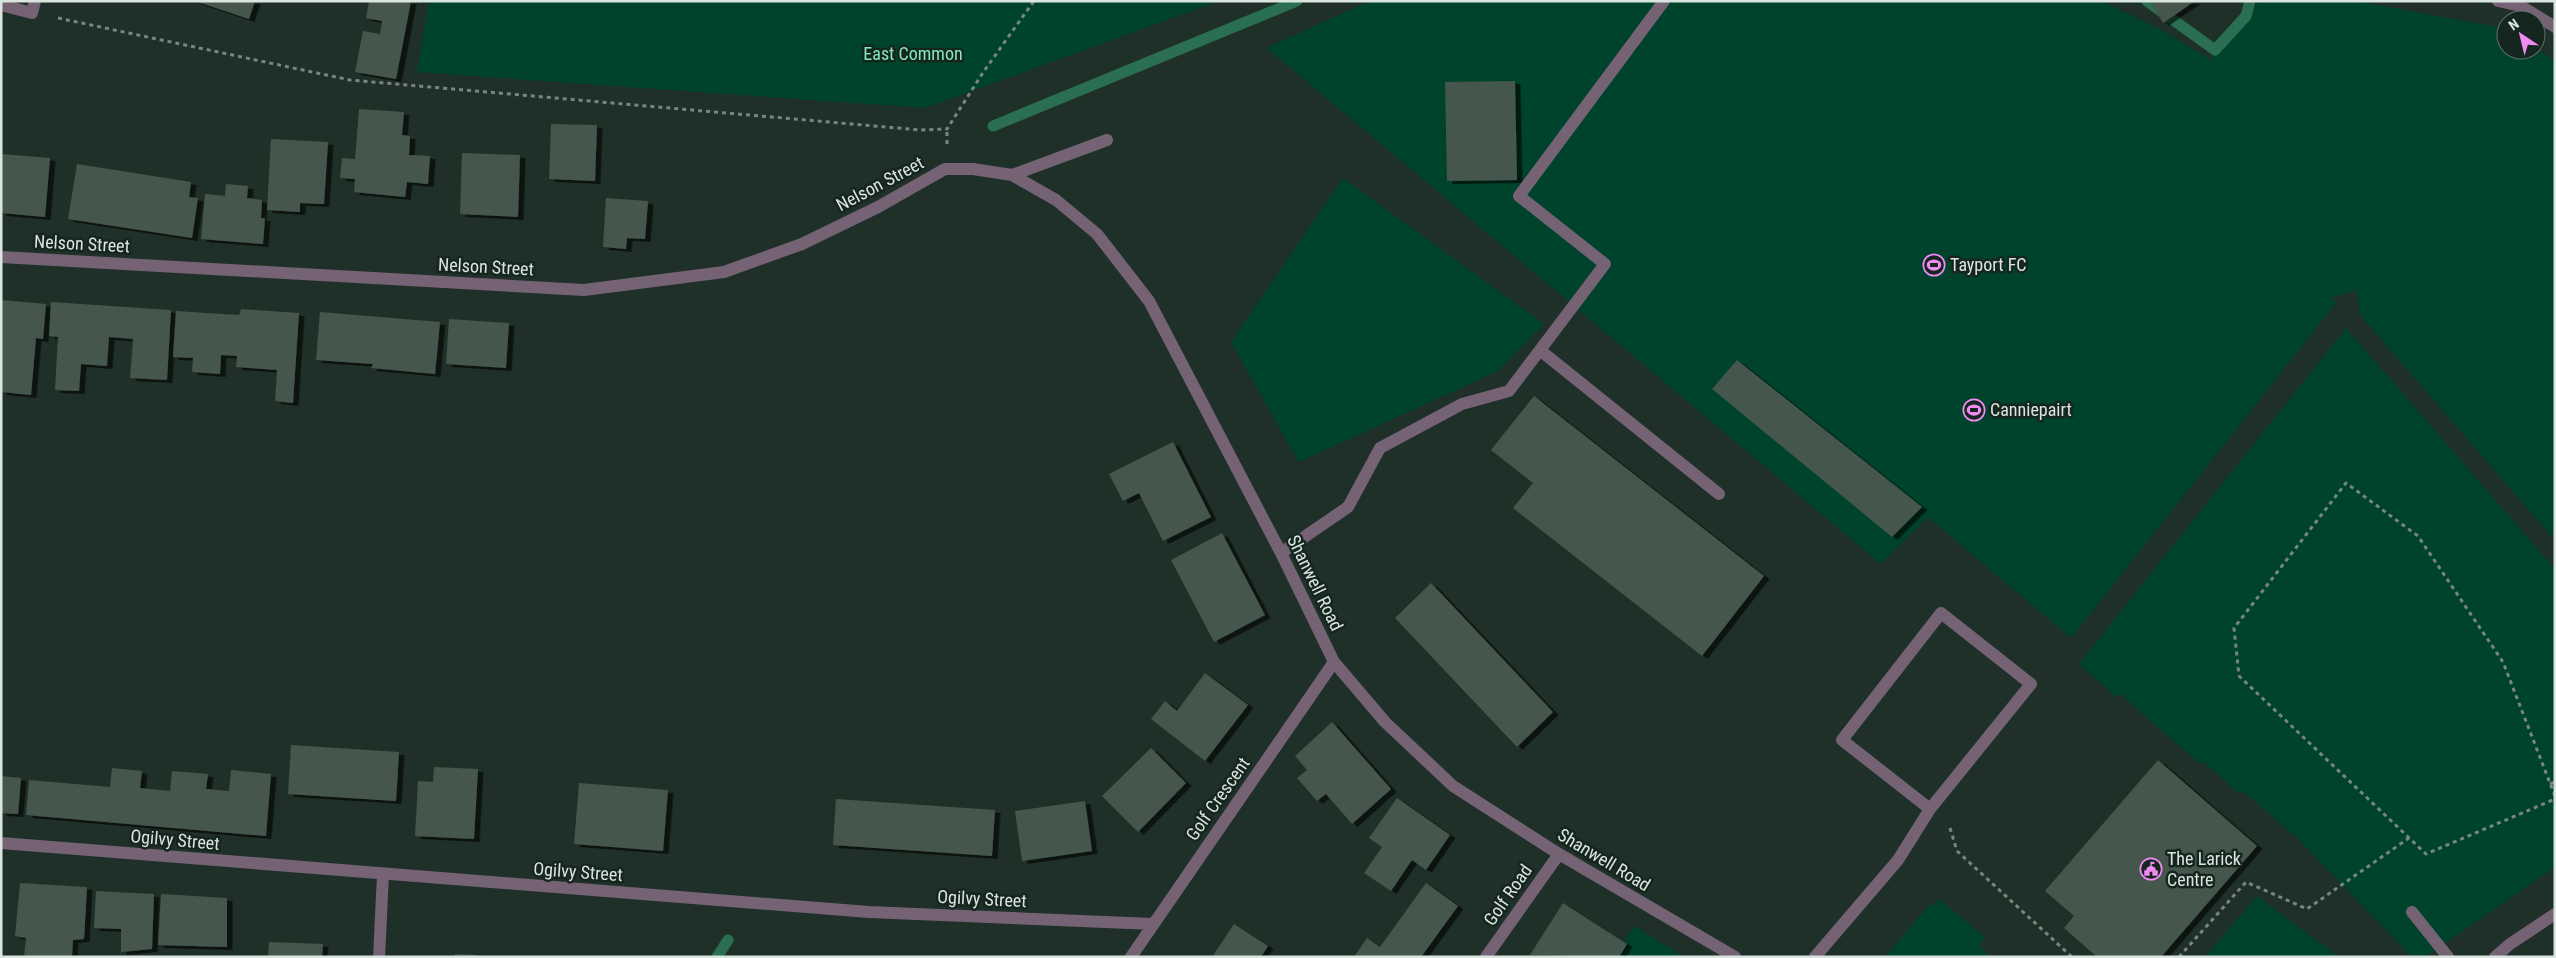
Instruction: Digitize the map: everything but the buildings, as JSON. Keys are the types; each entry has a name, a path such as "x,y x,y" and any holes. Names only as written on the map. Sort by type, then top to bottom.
{"street":[{"path":"1281,553 1348,508 1380,448 1462,404 1509,391 1605,264 1519,196 1664,1"},
{"path":"2498,1 2521,6 2555,27"},
{"path":"1,5 33,7"},
{"path":"1012,175 1107,140"},
{"name":"Shanwell Road","path":"946,169 973,168 1012,175 1056,200 1097,234 1149,300 1281,553 1334,662 1385,722 1453,786 1559,854 1735,957"},
{"name":"Nelson Street","path":"1,257 584,290 724,272 802,244 878,207 946,169"},
{"path":"1541,351 1719,494"},
{"path":"1815,957 1898,860 1930,809 2031,684 1941,613 1842,740 1930,809"},
{"name":"Golf Crescent","path":"1131,957 1334,662"},
{"name":"Ogilvy Street","path":"1,843 869,912 1153,924"},
{"name":"Golf Road","path":"1486,957 1559,854"},
{"path":"379,957 382,874"},
{"path":"2412,912 2448,957"},
{"path":"2495,957 2510,944 2555,914"}],"path":[{"path":"33,7 350,80 920,130 947,129 984,71 1034,1"},
{"path":"2346,483 2418,536 2503,662 2550,784 2555,798 2426,854 2239,676 2234,628 2346,483"},
{"path":"2550,784 2555,782"},
{"path":"1949,825 1957,851 2072,957"},
{"path":"2180,957 2246,882 2307,909 2409,838"}],"green space":[{"name":"East Common","path":"429,1 1219,1 925,108 417,72"},
{"name":"Canniepairt","path":"1369,1 2102,1 2163,31 2211,60 2259,1 2355,1 2496,27 2496,60 2546,60 2546,55 2555,61 2555,540 2360,315 2357,290 2331,298 2336,303 2071,638 1928,517 1881,564 1267,48"},
{"path":"1343,178 1544,324 1498,371 1299,462 1231,342"},
{"path":"2346,328 2555,569 2555,867 2425,957 2412,957 2297,838 2243,791 2240,794 2203,761 2200,764 2120,694 2116,697 2079,664"},
{"path":"2257,896 2339,957 2205,957"},
{"path":"1939,899 1985,937 1979,945 1989,957 1885,957 1930,904 1934,906"},
{"path":"1634,926 1684,957 1615,957"}],"waterway":[{"path":"993,126 1297,1"},
{"path":"2147,1 2215,50 2246,16 2250,1"},
{"path":"717,957 728,940"}],"place":[{"name":"Tayport FC","path":"1934,265"},
{"name":"Canniepairt","path":"1974,410"},
{"name":"The Larick Centre","path":"2151,869"}]}
